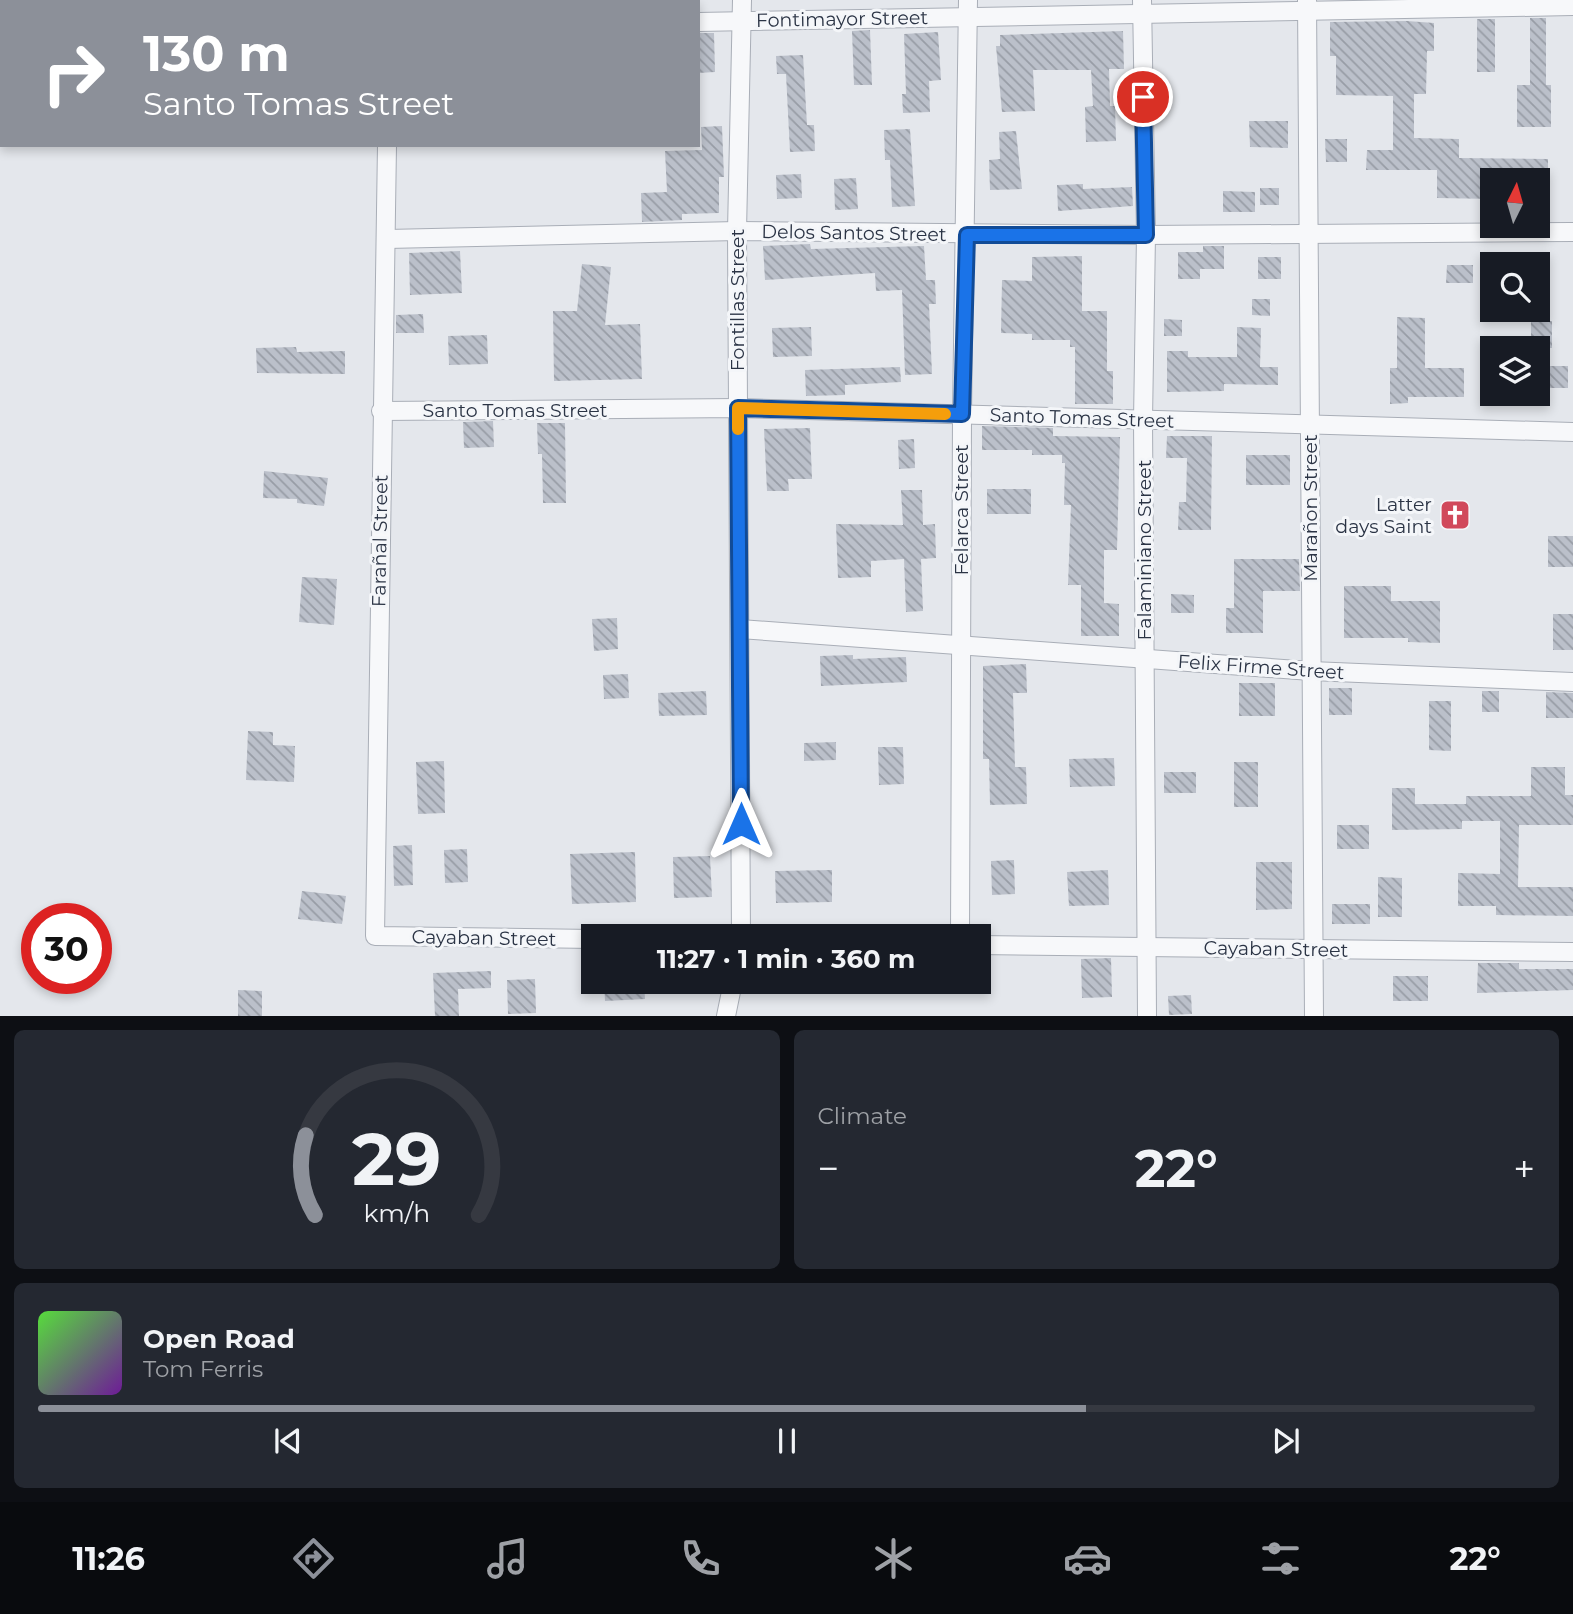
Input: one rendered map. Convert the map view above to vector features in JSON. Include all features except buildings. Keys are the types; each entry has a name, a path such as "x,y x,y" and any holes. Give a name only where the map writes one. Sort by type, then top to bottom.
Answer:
{"street":[{"name":"Fontillas Street","path":"741,924 737,231 742,0"},
{"name":"Marañon Street","path":"1307,6 1314,1016"},
{"name":"Fontimayor Street","path":"700,22 743,22 969,8 1573,6"},
{"name":"Falaminiano Street","path":"1142,7 1146,235 1143,420 1147,1016"},
{"name":"Felarca Street","path":"960,924 962,414 969,8"},
{"name":"Farañal Street","path":"375,936 387,147"},
{"name":"Delos Santos Street","path":"387,239 737,231 967,235 1573,232"},
{"name":"Santo Tomas Street","path":"381,411 738,408 1573,432"},
{"name":"Felix Firme Street","path":"740,629 1311,671 1573,682"},
{"name":"Cayaban Street","path":"375,936 581,939"},
{"name":"Cayaban Street","path":"991,945 1573,952"},
{"path":"726,1016 731,994"}],"slow traffic":[{"path":"738,429 738,408 945,414"}],"place":[{"name":"Latter days Saint","path":"1455,515"}],"route":[{"path":"741,824 738,408 962,414 967,235 1146,235 1143,97"}]}
